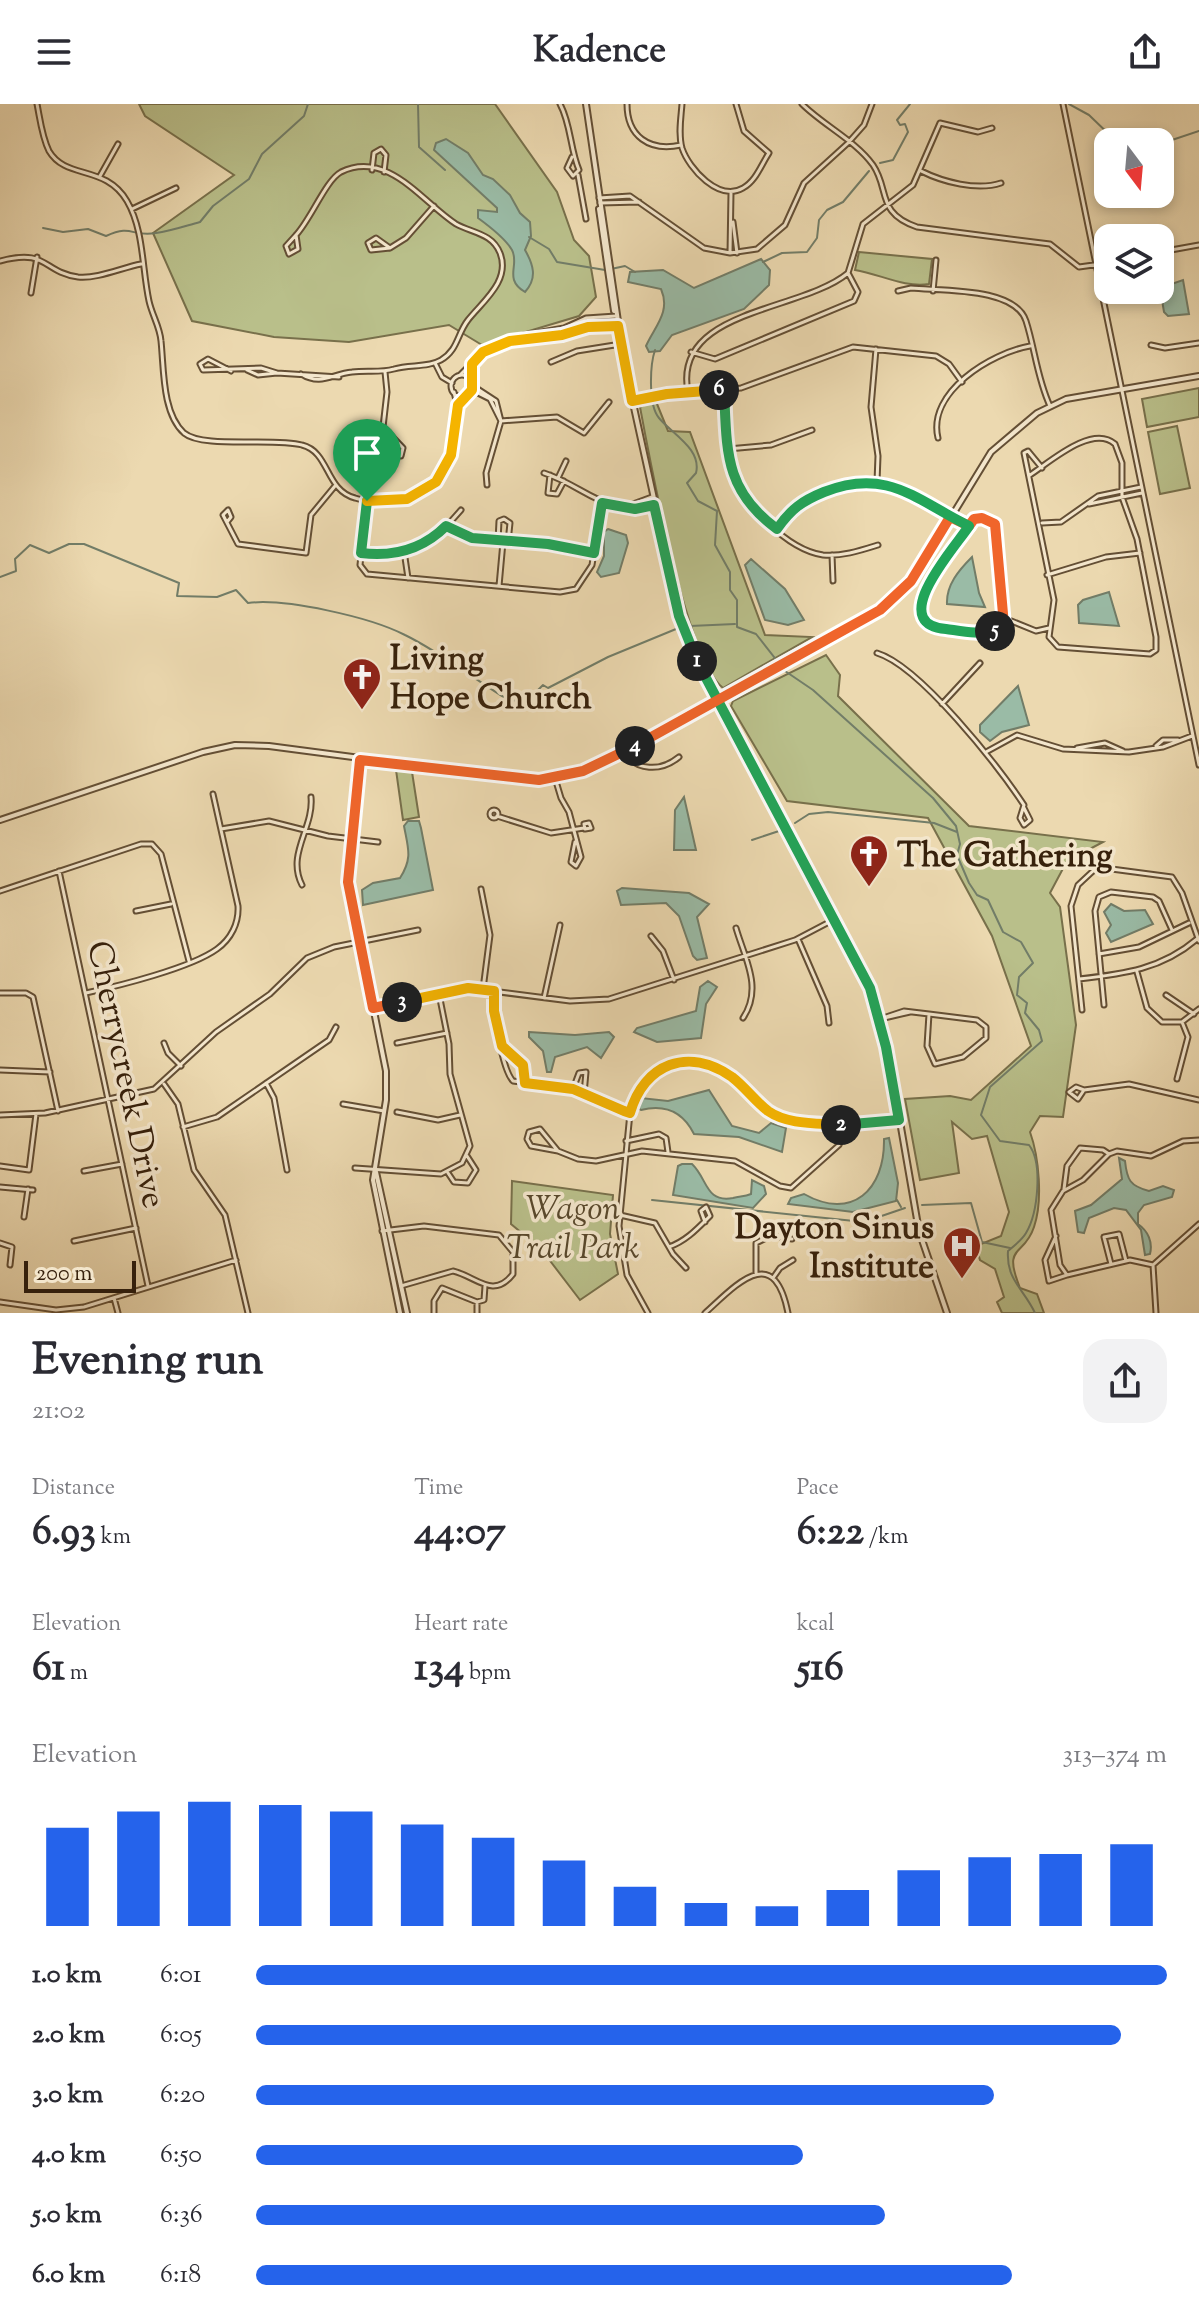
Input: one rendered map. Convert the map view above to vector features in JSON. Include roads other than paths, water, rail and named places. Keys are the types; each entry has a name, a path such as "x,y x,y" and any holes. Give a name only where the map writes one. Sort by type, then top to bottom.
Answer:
{"street":[{"path":"37,104 47,146 55,159 68,168 100,176 116,187 132,209 160,335 162,366 177,426 202,442 245,439 307,446 322,460 335,486 350,497 367,501 407,499 436,482 451,455 458,405 452,383 442,377 435,363"},
{"path":"560,104 566,119 586,219"},
{"path":"586,104 621,344 682,626 870,988 880,1019 921,1240 947,1313"},
{"path":"627,104 627,123 634,134 657,145 681,145"},
{"path":"682,104 681,145 697,172 721,190 731,192 746,187 769,153 744,131 736,104"},
{"path":"802,104 874,167 887,204 903,221 917,227 1050,244 1079,267 1094,266"},
{"path":"600,201 639,202 691,242 730,253 757,249 776,236 785,225 804,183 864,125 872,104"},
{"path":"1063,104 1094,261"},
{"path":"691,352 715,359 854,301 857,289 848,273 861,228 908,190 921,171 940,123 978,132 992,128"},
{"path":"100,176 118,144"},
{"path":"372,170 374,153 381,149 386,155 384,172"},
{"path":"572,157 567,168 579,183"},
{"path":"231,371 208,359 200,364 206,371 231,371 261,368 277,373 339,377 354,372 385,372 435,363 450,353 468,320 489,299 500,275 502,259 488,238 457,224 404,179 384,172 351,169 335,176 314,214 296,235"},
{"path":"921,171 954,182 979,185 1001,183"},
{"path":"573,176 578,174"},
{"path":"132,209 176,188"},
{"path":"731,192 737,253"},
{"path":"390,248 376,238 368,245 374,251 390,248 406,238 434,206"},
{"path":"730,253 733,222"},
{"path":"1174,249 1199,245"},
{"path":"0,261 37,257 74,277 88,277 142,264"},
{"path":"31,293 37,257"},
{"path":"933,291 936,260"},
{"path":"688,392 686,371 691,352 712,332 848,273"},
{"path":"898,291 933,291 1010,301 1025,317 1050,406"},
{"path":"1103,304 1199,765"},
{"path":"452,383 483,352 525,334 564,328 586,318 616,316"},
{"path":"510,341 562,335 588,327 618,326"},
{"path":"1151,345 1165,348 1199,343"},
{"path":"551,362 577,351 621,344"},
{"path":"938,438 936,420 939,406 962,382 1003,353 1031,345"},
{"path":"632,401 749,386 848,348 936,356 949,364 962,382"},
{"path":"876,349 871,407 878,456 877,482"},
{"path":"472,364 470,377 473,388 490,399 501,421 486,473 487,485"},
{"path":"385,372 387,392 382,423 391,438"},
{"path":"460,375 470,377"},
{"path":"0,820 225,747 257,745 520,779 555,778 598,765 869,617 903,591 999,443 1050,406 1066,399 1199,376"},
{"path":"458,405 473,388"},
{"path":"724,390 728,449 739,490 757,513 810,551 832,555 878,545"},
{"path":"454,392 465,396"},
{"path":"501,421 557,417 584,433 609,402"},
{"path":"728,449 771,445 812,430"},
{"path":"1030,475 1042,468 1077,444 1102,438 1112,440 1121,461 1122,497 1140,553 1156,637 1156,650 1150,654 1058,647 1051,643 1049,628 1054,600 1047,575 1041,523 1029,487 1030,475 1024,453 1028,451 1042,468"},
{"path":"558,478 566,461"},
{"path":"544,473 602,503 625,507 654,505"},
{"path":"550,475 546,488 548,493 557,494 564,481"},
{"path":"777,529 795,505 816,495 851,483 877,482 900,488 969,526"},
{"path":"227,522 238,544 306,553 311,515 335,486"},
{"path":"1041,523 1061,522 1098,496 1141,487"},
{"path":"1089,504 1142,493"},
{"path":"625,507 652,497"},
{"path":"367,501 361,553 361,567 367,574 572,591 586,577 594,553 602,503"},
{"path":"361,553 404,551 425,542 461,510"},
{"path":"982,518 995,524 1004,618 1000,630 987,633 935,628 925,619 922,607 926,589 945,556 974,519 982,518"},
{"path":"499,586 503,542 510,523 504,519 499,521 503,542"},
{"path":"446,526 466,537 548,544 594,553"},
{"path":"404,551 408,578"},
{"path":"1047,575 1106,557 1140,553"},
{"path":"832,555 833,581"},
{"path":"1004,618 1036,631 1049,628"},
{"path":"877,653 891,659 942,704 986,752 1024,808"},
{"path":"942,704 980,663"},
{"path":"986,752 1017,735 1075,749 1105,743 1123,751 1138,752 1163,740 1193,736"},
{"path":"624,752 631,763 641,767 666,764 679,757"},
{"path":"360,760 348,882 386,1071 374,1196 400,1313"},
{"path":"555,778 581,860 576,866 571,862 575,842"},
{"path":"86,993 189,961 220,946 236,924 238,906 213,794"},
{"path":"302,885 296,863 311,797"},
{"path":"497,816 537,831 562,834 584,828"},
{"path":"221,829 269,821 378,842"},
{"path":"0,891 141,844 152,844 161,854 189,961"},
{"path":"1079,979 1137,972 1167,960 1198,940 1182,893 1172,877 1112,868 1093,871 1072,895 1079,979 1082,1010"},
{"name":"Cherrycreek Drive","path":"59,871 148,1286"},
{"path":"481,889 490,935 483,989"},
{"path":"1104,1005 1095,903 1105,893 1153,897 1159,901 1172,930"},
{"path":"136,911 172,903"},
{"path":"373,1008 468,988 597,1001 674,980 798,939 835,919"},
{"path":"1099,954 1139,947 1190,923"},
{"path":"544,998 560,925"},
{"path":"736,928 754,993 743,1018"},
{"path":"0,1115 58,1111 149,1091 163,1083 216,1032 270,994 307,958 360,942 418,930"},
{"path":"651,936 663,951 674,980"},
{"path":"798,939 827,1006 829,1023"},
{"path":"1137,972 1153,1017 1162,1022 1182,1022 1199,1009"},
{"path":"494,991 494,1011 509,1077 525,1083 573,1089 630,1113"},
{"path":"0,993 26,993 33,997 58,1111"},
{"path":"355,1168 448,1173 467,1156 469,1135 460,1115 450,1074 447,1033 439,994"},
{"path":"1166,995 1194,1014"},
{"path":"880,1019 910,1012 929,1014 977,1020 986,1027 986,1038 963,1057 935,1064 927,1046 929,1014"},
{"path":"1177,1079 1188,1037 1182,1022"},
{"path":"183,1127 217,1117 329,1040 336,1027"},
{"path":"397,1043 447,1033"},
{"path":"164,1043 168,1053 181,1066"},
{"path":"502,1046 523,1065 525,1083"},
{"path":"639,1313 646,1311 624,1266 620,1215 630,1113 649,1076 669,1065 692,1062 729,1075 769,1112 795,1121 845,1125 899,1120"},
{"path":"0,1070 50,1072"},
{"path":"573,1089 579,1073 586,1072 584,1094"},
{"path":"163,1083 176,1099 194,1170 223,1208 248,1313"},
{"path":"266,1083 274,1098 287,1170"},
{"path":"1084,1090 1129,1084 1199,1100"},
{"path":"343,1104 384,1111"},
{"path":"397,1112 442,1120 460,1115"},
{"path":"0,1166 29,1170 36,1114"},
{"path":"558,1151 540,1129 529,1132 527,1139 531,1146 590,1161 627,1152 668,1153 735,1161 780,1186 791,1188 844,1138 845,1125"},
{"path":"626,1141 662,1135 667,1141 668,1153"},
{"path":"1063,1191 1083,1180 1109,1154 1117,1151 1151,1156 1183,1141 1199,1140"},
{"path":"1067,1275 1060,1265 1051,1210 1063,1191 1067,1166 1080,1148 1103,1150 1109,1154"},
{"path":"448,1173 454,1182 461,1184 474,1178 475,1164 467,1156"},
{"path":"84,1171 122,1164"},
{"path":"375,1170 407,1313"},
{"path":"0,1187 30,1189 24,1217"},
{"path":"620,1215 655,1223 686,1268"},
{"path":"669,1247 684,1241 705,1222"},
{"path":"1056,1236 1045,1260 1049,1281 1126,1261 1153,1265 1179,1245 1198,1224"},
{"path":"382,1231 424,1226 503,1237 513,1252 513,1274 500,1285 485,1286 453,1271 401,1286"},
{"path":"74,1241 136,1228"},
{"path":"1111,1264 1104,1237 1119,1234 1126,1261"},
{"path":"756,1273 756,1243 770,1236 792,1239"},
{"path":"0,1243 12,1247 10,1265"},
{"path":"0,1302 61,1311 236,1260"},
{"path":"773,1278 780,1268 793,1260"},
{"path":"1153,1265 1156,1313"},
{"path":"705,1313 741,1280 756,1273 773,1278 783,1290 788,1313"},
{"path":"434,1313 434,1301 444,1287 477,1302 484,1300 485,1286"},
{"path":"114,1298 118,1313"},
{"path":"477,1302 477,1313"}],"waterway":[{"path":"43,228 63,232 88,229 106,236 122,231 156,233 200,222 213,206 249,179 262,154 304,116 308,104"},
{"path":"418,104 419,147 445,170"},
{"path":"880,163 893,160 908,132 905,124 900,125 897,120 910,104"},
{"path":"1069,104 1089,115 1102,128"},
{"path":"1174,139 1199,131"},
{"path":"763,262 782,253 807,252 817,238 819,220 827,210 843,202 869,171"},
{"path":"529,237 549,249 557,262 605,270"},
{"path":"611,269 625,266 635,272"},
{"path":"655,350 651,375 655,412 685,442 695,457 696,473 687,483 698,501 717,511 715,545 730,572 730,590 737,600 737,627 756,634 785,671 813,690 933,798 956,826 960,844 957,855 969,883 977,895 988,900 1003,932 1021,942 1033,963 1019,977 1017,995 1027,1003 1025,1013 1039,1030 1042,1041 990,1087 981,1115 1000,1141 1029,1145 1033,1153 1037,1175 1034,1213 1024,1236 1008,1251 1008,1261 1013,1277 1035,1313"},
{"path":"0,577 16,571 15,559 30,545 49,553 69,544 84,544 179,583 177,596 217,597 236,590 248,603 305,606 390,628 432,650 510,701 529,699 543,685 548,688 608,657 676,629"},
{"path":"690,626 735,624"},
{"path":"795,823 809,814 828,812 934,823 957,832"},
{"path":"752,840 779,831"},
{"path":"652,1200 864,1222 905,1208"},
{"path":"897,1200 901,1207"},
{"path":"922,1205 971,1203 982,1242 1010,1248"}],"place":[{"name":"Living Hope Church","path":"362,711"},
{"name":"The Gathering","path":"869,888"},
{"name":"Dayton Sinus Institute","path":"962,1280"}],"park label":[{"name":"Wagon Trail Park","path":"573,1226"}]}
